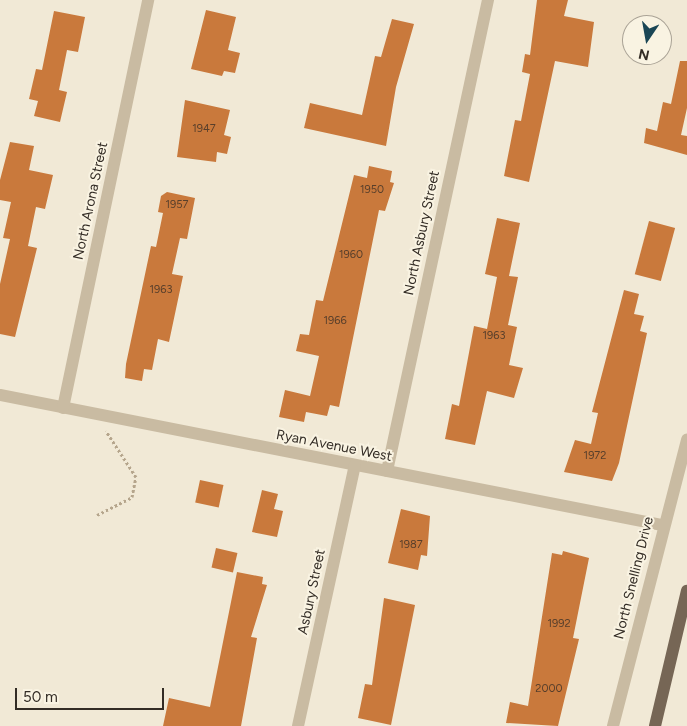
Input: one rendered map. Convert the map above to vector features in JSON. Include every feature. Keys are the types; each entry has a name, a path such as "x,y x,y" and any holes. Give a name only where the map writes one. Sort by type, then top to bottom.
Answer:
{"main road":[{"path":"655,726 687,591"}],"street":[{"name":"North Arona Street","path":"63,408 148,0"},
{"name":"North Asbury Street","path":"387,471 488,0"},
{"name":"Ryan Avenue West","path":"0,395 662,525"},
{"name":"North Snelling Drive","path":"613,726 662,525 687,439"},
{"name":"Asbury Street","path":"298,726 355,465"}],"path":[{"path":"95,414 136,477 132,497 97,515"}],"building":[{"path":"537,0 568,0 564,16 594,22 588,67 555,61 529,182 504,176 515,120 521,121 530,74 522,72 525,54 530,55"},
{"path":"206,10 236,17 228,50 240,53 235,73 224,71 222,76 191,69"},
{"path":"54,11 85,17 78,52 67,50 59,90 67,92 60,122 34,116 38,101 29,99 36,69 42,70"},
{"path":"392,19 414,24 396,87 386,146 304,128 310,103 362,115 375,56 381,57"},
{"path":"680,61 687,61 687,108 681,135 687,136 687,155 644,143 646,128 657,131 663,102 671,104"},
{"path":"185,100 230,110 224,135 231,137 227,154 217,152 216,162 177,157"},
{"path":"10,142 34,146 29,170 53,175 45,209 36,207 28,246 37,248 15,337 0,334 0,284 10,239 3,238 11,202 0,200 0,180"},
{"path":"369,166 392,171 390,182 394,183 385,211 379,210 339,407 330,405 327,416 306,412 304,422 279,417 285,390 310,396 319,356 296,351 300,334 309,335 316,300 323,301 354,175 367,178"},
{"path":"167,192 195,198 187,239 180,238 172,274 183,276 169,342 158,339 152,370 144,369 142,381 125,378 126,364 151,246 156,247 163,213 158,212 161,196"},
{"path":"497,218 520,223 509,276 518,277 508,325 517,327 509,365 523,368 514,398 487,391 475,445 445,439 452,404 459,406 474,326 487,329 497,277 485,274"},
{"path":"649,221 675,228 661,281 635,274"},
{"path":"624,290 639,294 634,314 644,316 640,331 647,333 619,463 612,481 564,472 575,440 591,444 598,413 592,412"},
{"path":"200,480 223,485 219,507 195,502"},
{"path":"262,490 278,494 274,509 283,511 277,537 252,532"},
{"path":"401,509 430,516 427,556 421,555 418,570 388,563"},
{"path":"216,548 237,553 233,572 212,567"},
{"path":"563,551 589,558 573,638 579,639 558,726 506,723 510,702 528,706 552,553 562,555"},
{"path":"237,572 263,577 262,584 267,585 251,637 257,638 241,726 163,726 169,698 210,707"},
{"path":"384,598 415,605 391,725 358,718 365,684 372,685"}]}
